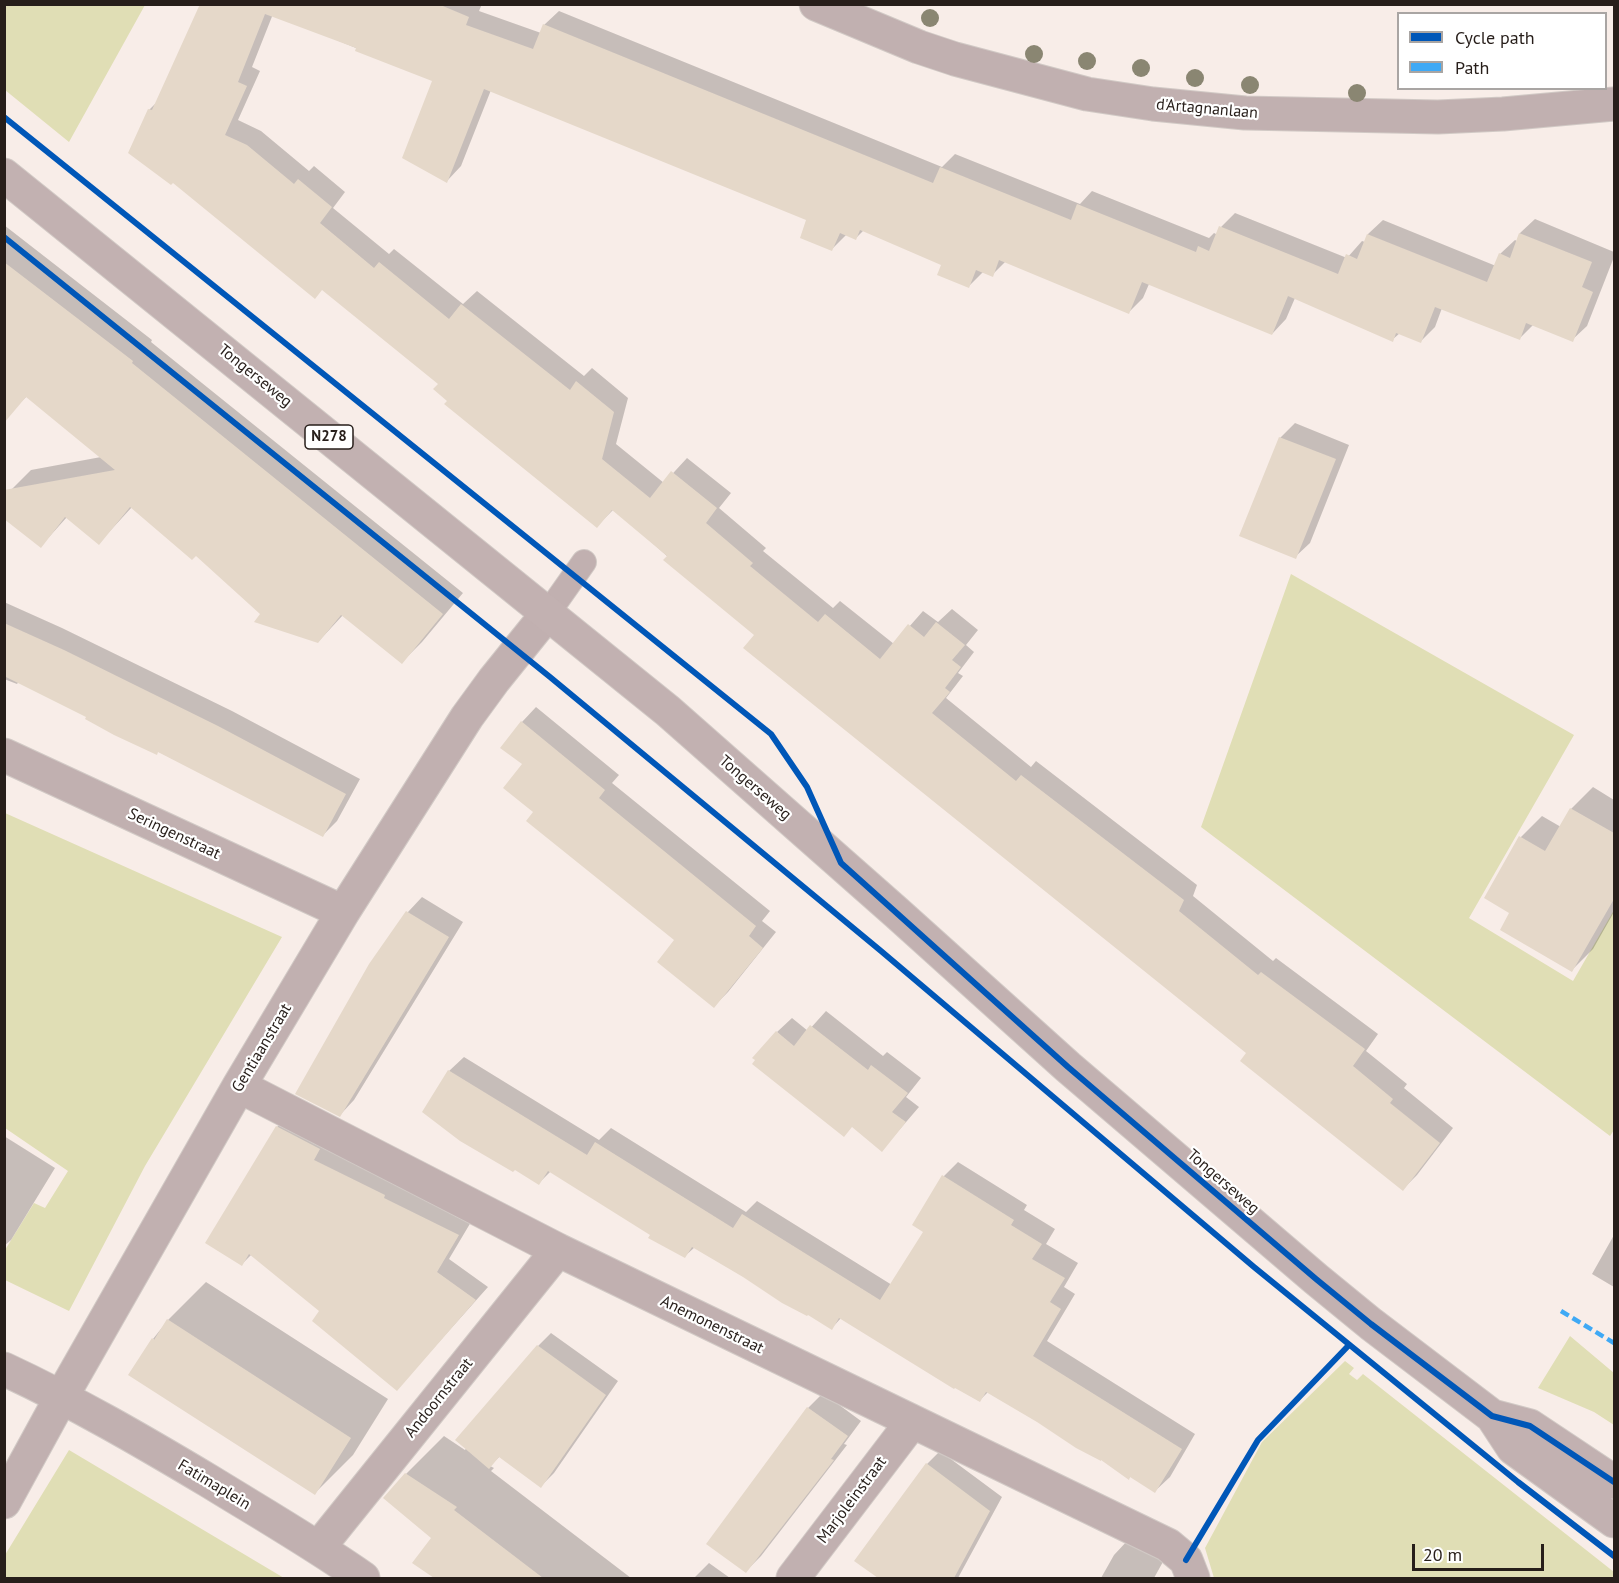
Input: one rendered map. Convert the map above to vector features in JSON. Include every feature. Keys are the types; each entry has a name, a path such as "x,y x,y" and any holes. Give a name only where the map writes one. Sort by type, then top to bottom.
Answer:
{"main road":[{"name":"Tongerseweg","path":"4,175 668,711 889,905 1068,1067 1316,1280 1492,1416 1513,1448 1614,1521"},
{"name":"Tongerseweg","path":"1492,1416 1530,1426 1614,1482"}],"street":[{"name":"d'Artagnanlaan","path":"816,4 920,47 965,62 1087,94 1153,104 1245,113 1438,117 1614,104"},
{"name":"Gentiaanstraat","path":"4,1502 239,1086 343,912 467,717 548,613"},
{"name":"Seringenstraat","path":"4,755 343,912"},
{"name":"Anemonenstraat","path":"239,1086 558,1250 1168,1545 1190,1569"},
{"name":"Andoornstraat","path":"319,1547 558,1250"},
{"name":"Fatimaplein","path":"4,1369 62,1396 319,1547 363,1578"},
{"name":"Marjoleinstraat","path":"793,1578 912,1422"}],"lane":[{"path":"548,613 584,562"}],"shaded area":[{"path":"4,5 145,5 69,142 5,90"},
{"path":"1291,574 1574,735 1469,918 1573,981 1614,910 1614,1130 1610,1136 1201,827"},
{"path":"5,813 282,937 145,1166 69,1311 5,1280 5,1250 34,1203 45,1208 68,1171 5,1128"},
{"path":"1570,1336 1614,1373 1614,1425 1594,1412 1538,1388"},
{"path":"1345,1361 1354,1368 1349,1374 1357,1380 1363,1374 1614,1572 1614,1578 1214,1578 1205,1548 1262,1442"},
{"path":"69,1450 284,1578 5,1578 5,1555"}],"building":[{"path":"200,4 438,4 469,17 466,25 533,49 543,24 933,183 940,167 1071,220 1077,204 1196,252 1198,246 1209,251 1219,226 1338,274 1346,254 1357,259 1367,234 1487,282 1499,253 1510,258 1519,233 1592,262 1582,287 1593,292 1573,342 1526,323 1520,340 1435,307 1421,343 1396,333 1393,342 1288,296 1272,335 1142,282 1129,314 999,260 993,277 976,270 969,288 937,275 941,265 860,230 856,240 840,233 832,251 800,238 806,220 484,89 447,183 402,158 432,81 355,51 356,48 265,14 238,82 247,86 225,135 247,145 294,184 298,179 332,207 320,223 374,268 379,262 449,319 461,304 570,390 576,381 614,412 602,459 650,498 671,471 717,508 706,523 753,563 750,566 818,622 825,614 880,659 908,624 924,637 936,622 965,645 952,660 961,667 945,688 950,692 932,713 1016,781 1021,775 1184,900 1179,911 1258,975 1261,972 1365,1049 1353,1066 1393,1099 1390,1103 1440,1143 1403,1191 1240,1061 1246,1053 743,648 754,635 663,560 667,556 612,510 597,528 444,404 447,401 433,389 438,384 322,290 315,299 173,183 171,185 128,153 148,109 152,110"},
{"path":"4,262 133,361 132,363 443,614 402,664 341,615 318,643 254,622 260,614 196,556 192,560 130,507 99,545 65,517 41,548 4,519 4,490 115,470 26,397 4,423"},
{"path":"1279,437 1336,459 1296,559 1239,536"},
{"path":"4,623 218,726 346,794 323,837 158,752 157,755 114,735 85,719 86,717 4,676"},
{"path":"521,721 605,790 599,798 756,926 749,936 763,948 714,1008 657,962 674,940 526,821 533,812 503,788 522,764 500,748"},
{"path":"1570,808 1614,833 1614,899 1572,972 1500,930 1509,913 1484,898 1519,836 1545,851"},
{"path":"406,911 449,937 340,1117 295,1094 369,964"},
{"path":"810,1025 868,1070 871,1065 908,1093 892,1112 906,1122 882,1152 852,1127 844,1137 752,1064 755,1060 752,1058 776,1031 794,1046"},
{"path":"448,1070 587,1155 595,1142 733,1228 742,1214 880,1300 923,1232 912,1225 942,1175 1014,1220 1011,1225 1042,1244 1032,1259 1065,1278 1050,1302 1061,1309 1033,1356 1182,1449 1155,1493 1130,1477 1129,1480 1101,1460 1076,1448 986,1392 980,1402 954,1389 839,1318 832,1330 782,1303 692,1247 685,1258 648,1238 650,1235 548,1171 539,1185 515,1170 513,1172 460,1141 422,1112"},
{"path":"276,1126 320,1149 314,1160 459,1235 437,1272 476,1300 397,1391 312,1321 319,1311 249,1254 242,1266 205,1243"},
{"path":"167,1319 351,1438 315,1495 128,1375"},
{"path":"537,1345 606,1395 541,1488 499,1457 489,1469 455,1440"},
{"path":"807,1407 848,1436 831,1459 834,1460 746,1573 706,1544"},
{"path":"926,1463 990,1511 954,1578 878,1578 854,1561"},
{"path":"405,1473 457,1507 454,1510 543,1578 434,1578 412,1563 431,1538 383,1498"}],"marked path":[{"path":"1561,1311 1614,1343"}],"cycle path":[{"path":"4,117 771,734 807,787 841,863 1068,1067 1316,1279 1492,1416 1530,1426 1614,1482"},
{"path":"4,237 550,677 881,951 1254,1267 1518,1482 1614,1556"},
{"path":"1186,1560 1258,1440 1349,1345"}]}
